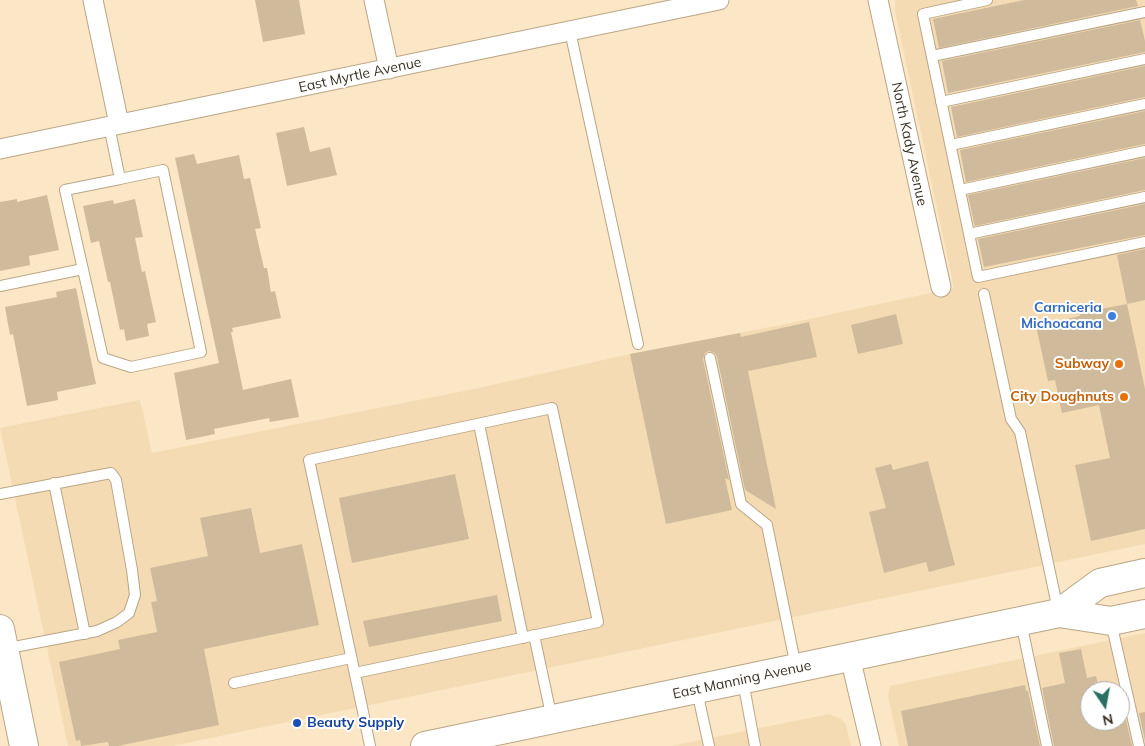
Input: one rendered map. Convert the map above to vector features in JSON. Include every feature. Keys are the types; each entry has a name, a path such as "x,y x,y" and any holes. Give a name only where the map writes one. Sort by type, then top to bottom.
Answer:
{"main road":[{"name":"East Manning Avenue","path":"1059,613 1100,583 1145,573"},
{"name":"East Manning Avenue","path":"425,746 505,734 552,720 1059,613 1111,621 1145,614"},
{"path":"2,639 24,746"}],"street":[{"path":"93,0 114,125"},
{"path":"374,0 389,69"},
{"name":"North Kady Avenue","path":"878,0 941,287"},
{"name":"East Myrtle Avenue","path":"0,149 709,1"},
{"path":"850,657 872,746"}],"lane":[{"path":"987,0 923,14 978,277 1145,242"},
{"path":"932,56 1145,12"},
{"path":"570,31 638,344"},
{"path":"941,102 1145,58"},
{"path":"951,145 1145,104"},
{"path":"114,125 120,178"},
{"path":"960,190 1145,151"},
{"path":"163,170 201,352 131,367 103,358 65,190 120,178 163,170"},
{"path":"970,234 1145,197"},
{"path":"0,286 82,269"},
{"path":"984,294 1011,419 1020,432 1059,613"},
{"path":"710,358 740,504 768,525 797,668"},
{"path":"355,673 598,622 552,408 309,460 370,746"},
{"path":"479,424 523,638"},
{"path":"0,494 110,473 116,480 132,570 134,595 129,613 117,622 97,631 85,634 2,639"},
{"path":"54,483 85,634"},
{"path":"1021,621 1047,746"},
{"path":"1111,621 1139,746"},
{"path":"534,635 552,720"},
{"path":"234,683 351,658"},
{"path":"742,680 755,746"},
{"path":"696,689 709,746"}],"shaded area":[{"path":"895,0 1145,0 1145,544 172,746 68,746 0,428 140,400 152,453 474,389 630,354 786,324 954,288 895,11"},
{"path":"1145,633 1145,746 899,746 888,696 890,686"},
{"path":"829,714 841,719 846,725 851,746 671,746"}],"building":[{"path":"255,0 299,0 305,34 263,42"},
{"path":"1024,0 1136,0 1138,6 939,48 933,19"},
{"path":"1140,20 1145,41 1145,52 948,93 942,61"},
{"path":"1145,66 1145,97 957,137 951,107"},
{"path":"1145,111 1145,144 966,182 960,150"},
{"path":"304,127 310,152 330,147 337,175 287,186 276,133"},
{"path":"194,154 197,164 239,155 244,179 250,178 261,228 255,229 264,268 267,268 271,292 275,291 281,318 232,328 233,332 231,332 243,390 291,379 299,417 270,422 269,418 214,429 215,434 186,440 174,373 219,363 175,158"},
{"path":"1145,158 1145,190 975,226 968,195"},
{"path":"47,195 59,250 29,256 30,265 0,271 0,202 17,199 17,202"},
{"path":"135,199 143,237 135,238 142,272 145,271 156,322 147,324 149,336 126,341 124,329 120,330 99,241 91,243 83,206 113,200 114,204"},
{"path":"1145,204 1145,235 984,267 978,239"},
{"path":"1145,249 1145,300 1127,304 1117,255"},
{"path":"76,288 96,384 57,392 58,400 27,406 13,334 10,335 5,307 57,297 56,292"},
{"path":"1127,304 1145,389 1145,529 1091,541 1075,465 1110,458 1099,405 1062,413 1055,380 1048,381 1036,326 1080,316 1079,313"},
{"path":"896,314 903,344 858,354 851,325"},
{"path":"809,322 817,357 748,371 776,509 745,490 717,357 715,353 709,351 705,353 703,359 729,480 725,478 732,510 666,524 630,354 740,333 741,337"},
{"path":"928,461 955,565 929,572 926,562 884,573 869,512 886,508 875,468 891,464 893,470"},
{"path":"455,474 469,539 352,563 339,498"},
{"path":"251,508 260,553 302,544 319,625 204,649 219,725 118,746 109,746 108,742 81,746 80,740 76,741 59,662 120,649 118,640 157,632 151,602 157,601 150,568 208,556 200,518"},
{"path":"497,595 502,621 369,647 363,621"},
{"path":"1081,649 1087,678 1096,676 1097,681 1080,681 1080,731 1128,731 1132,746 1054,746 1042,688 1065,683 1059,653"},
{"path":"1025,685 1040,746 908,746 901,711"},
{"path":"1145,712 1145,741 1139,713"}],"place":[{"name":"Carniceria Michoacana","path":"1112,316"},
{"name":"Subway","path":"1119,364"},
{"name":"City Doughnuts","path":"1124,397"},
{"name":"Beauty Supply","path":"297,723"}]}
